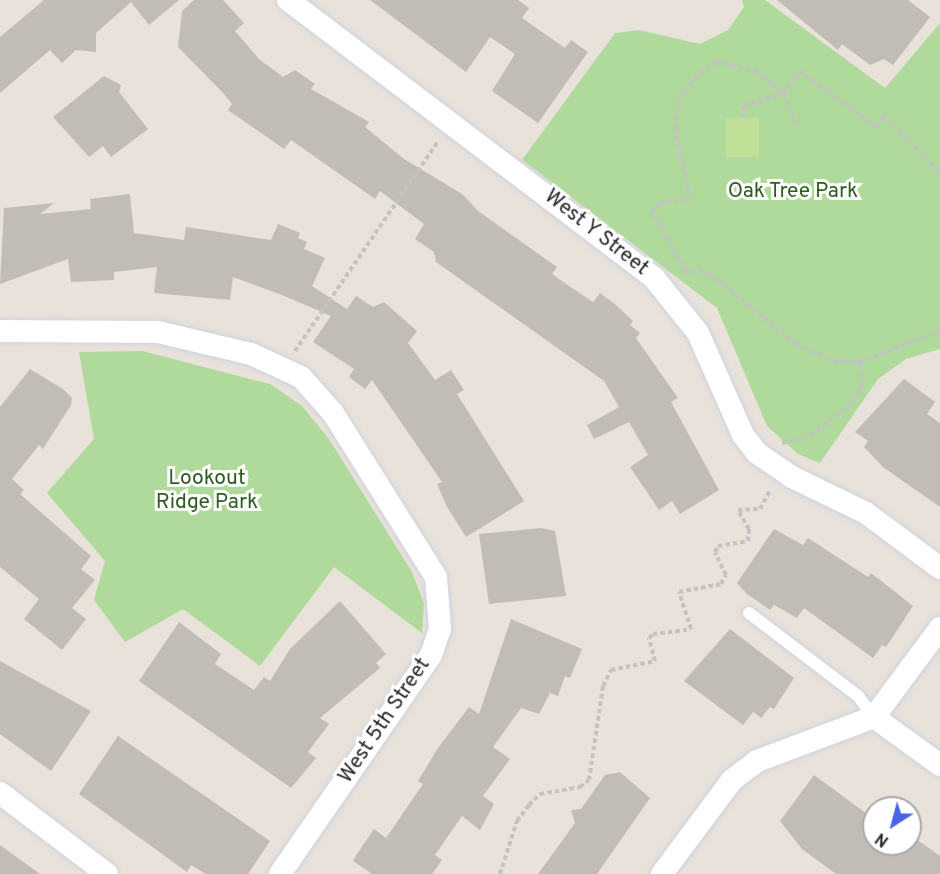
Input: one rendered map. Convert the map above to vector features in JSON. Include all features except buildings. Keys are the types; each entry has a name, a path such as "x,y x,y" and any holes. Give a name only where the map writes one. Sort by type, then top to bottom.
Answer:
{"street":[{"name":"West Y Street","path":"288,0 654,278 698,333 743,435 773,466 866,513 940,568"},
{"path":"0,331 158,332 292,373"},
{"name":"West 5th Street","path":"280,874 431,655 440,628 436,578 333,413 292,373"},
{"path":"662,874 738,775 757,761 874,717 940,628"},
{"path":"874,717 940,765"},
{"path":"0,793 107,874"}],"lane":[{"path":"749,613 858,696 874,717"}],"path":[{"path":"686,272 652,212 660,203 690,199 675,128 680,97 700,72 717,62 756,71 783,93 797,124"},
{"path":"743,118 744,106 783,93 800,71 877,128 883,115 940,174"},
{"path":"292,373 450,123"},
{"path":"654,278 706,271 726,283 796,345 834,361 860,362 940,331"},
{"path":"500,874 518,821 529,805 540,794 580,788 589,780 603,686 611,670 655,661 649,638 653,634 691,629 679,592 720,584 726,575 715,552 718,546 748,541 749,529 738,510 760,509 769,498 773,466 781,444 811,435 853,402 863,383 860,362"}],"green space":[{"name":"Oak Tree Park","path":"742,0 765,0 885,88 940,23 940,349 906,359 878,379 820,463 798,454 767,426 717,308 522,160 615,33 639,30 700,44 728,30 744,7"},
{"path":"726,118 759,118 759,157 726,157"},
{"name":"Lookout Ridge Park","path":"142,351 270,384 302,406 329,439 412,572 424,603 422,633 334,567 260,666 183,609 125,642 94,600 105,561 47,493 94,439 79,352"}]}
